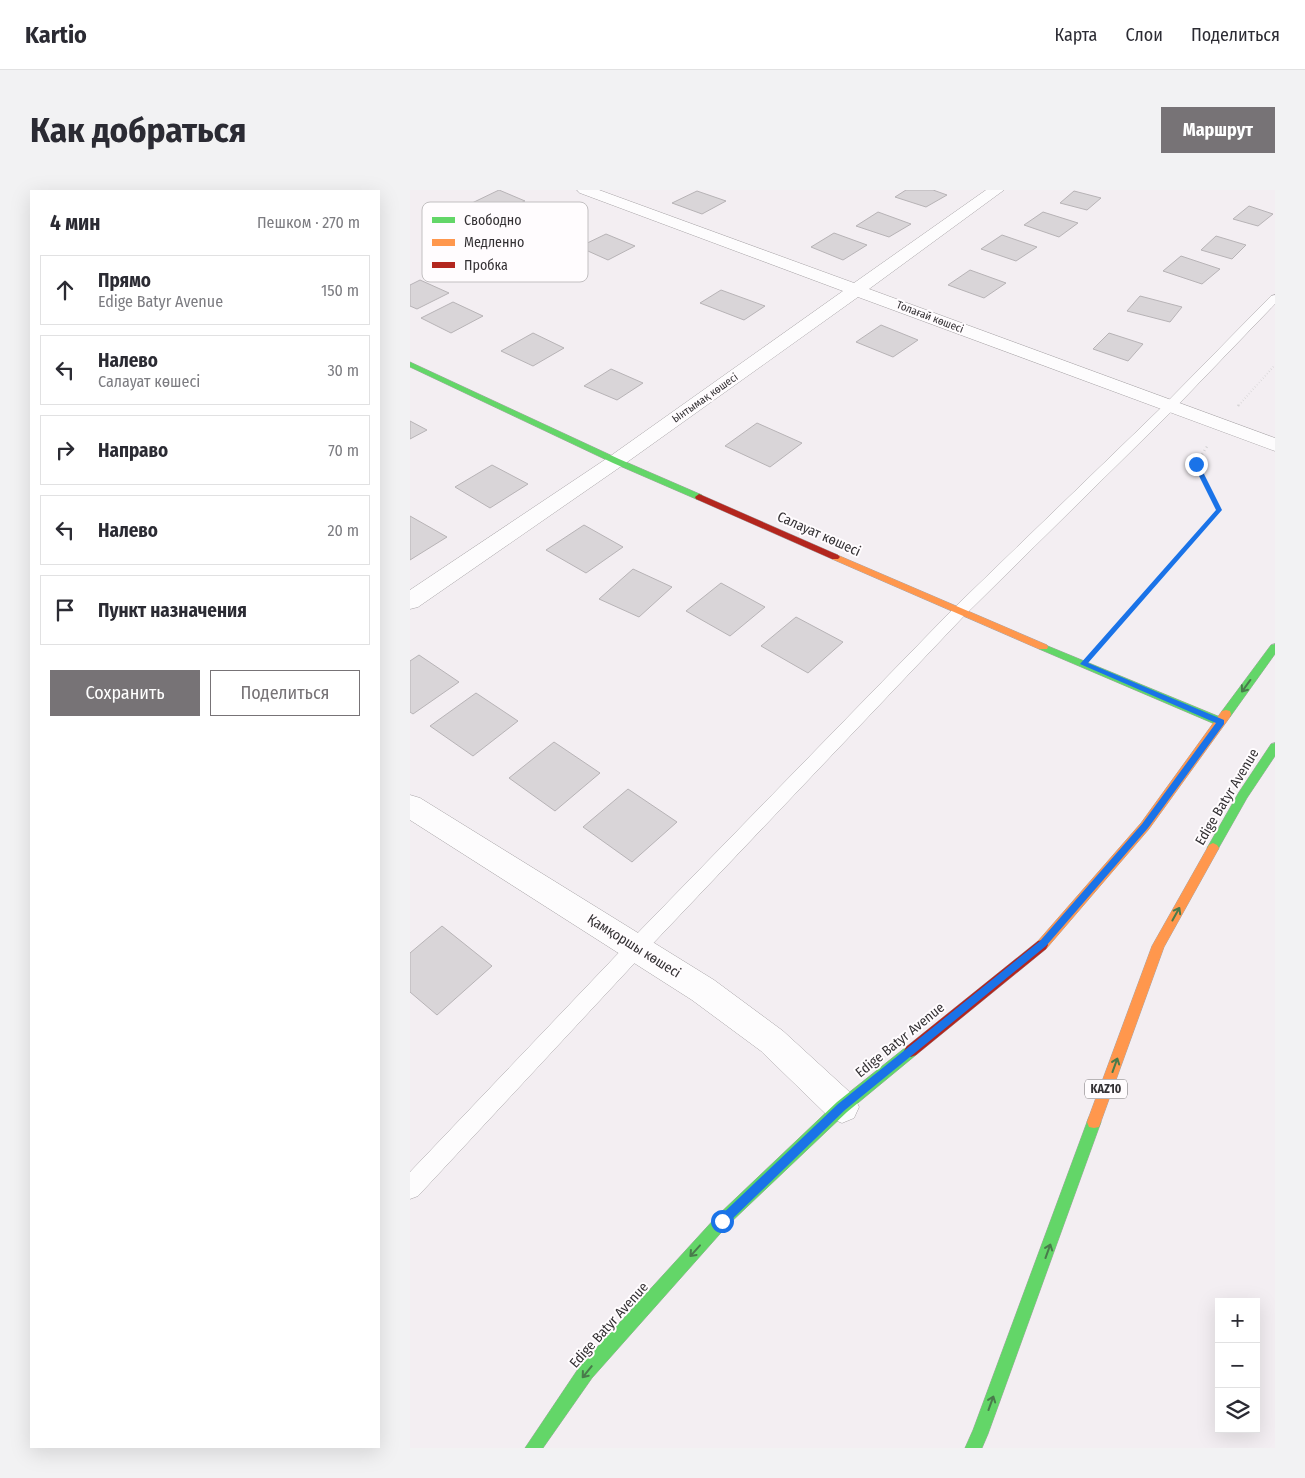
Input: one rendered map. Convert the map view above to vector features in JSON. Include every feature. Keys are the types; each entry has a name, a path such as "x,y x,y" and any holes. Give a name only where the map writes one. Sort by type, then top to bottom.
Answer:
{"main road":[{"name":"Салауат көшесі","path":"410,364 616,461 959,612 1221,722"},
{"name":"Edige Batyr Avenue","path":"533,1448 586,1372 722,1221 842,1107 1043,944 1145,826 1275,647"},
{"name":"Edige Batyr Avenue","path":"973,1448 980,1434 1051,1243 1158,946 1243,795 1275,747"}],"street":[{"name":"Толағай көшесі","path":"585,190 611,193 858,289 1169,407 1275,445"},
{"name":"Ынтымақ көшесі","path":"410,601 616,461 996,190"},
{"name":"Қамқоршы көшесі","path":"410,806 704,990 772,1041 842,1107"}],"lane":[{"path":"410,1188 636,948 959,612 1169,407 1275,298"}],"path":[{"path":"1083,664 1219,510 1196,464 1220,425 1275,365"}],"building":[{"path":"499,190 525,201 523,202 474,202"},
{"path":"906,190 933,190 947,195 926,207 895,197"},
{"path":"697,191 726,201 702,214 672,203"},
{"path":"1074,191 1101,198 1087,210 1060,203"},
{"path":"1249,206 1273,214 1258,226 1233,219"},
{"path":"878,212 911,224 889,237 856,226"},
{"path":"1043,212 1078,223 1059,237 1024,225"},
{"path":"834,233 867,245 843,260 811,247"},
{"path":"606,234 635,246 608,260 588,251 588,243"},
{"path":"1002,235 1037,247 1016,261 981,249"},
{"path":"1216,236 1246,245 1232,259 1201,250"},
{"path":"1181,256 1220,269 1202,284 1163,271"},
{"path":"970,270 1006,283 984,298 948,285"},
{"path":"420,280 449,293 417,309 410,306 410,285"},
{"path":"721,290 765,306 744,320 700,303"},
{"path":"1140,296 1182,307 1170,322 1127,311"},
{"path":"453,302 483,316 451,333 421,318"},
{"path":"881,325 918,340 893,357 856,342"},
{"path":"533,333 564,348 533,366 501,351"},
{"path":"1109,333 1143,344 1128,361 1093,349"},
{"path":"611,369 643,383 617,400 584,386"},
{"path":"410,421 427,430 410,439"},
{"path":"757,423 802,443 770,467 725,446"},
{"path":"492,465 528,484 490,508 455,487"},
{"path":"410,516 447,537 410,560"},
{"path":"584,525 623,547 586,573 546,550"},
{"path":"633,569 672,587 639,617 599,599"},
{"path":"721,583 765,607 730,636 686,611"},
{"path":"796,617 843,642 808,673 761,646"},
{"path":"419,655 459,682 413,714 410,712 410,661"},
{"path":"476,693 518,721 473,756 430,726"},
{"path":"554,742 600,773 555,811 509,778"},
{"path":"628,789 677,822 632,862 583,827"},
{"path":"442,926 492,966 437,1015 410,992 410,953"}],"traffic: fast":[{"path":"410,364 616,461 699,497"},
{"path":"1043,647 1221,722"},
{"path":"1226,714 1275,647"},
{"path":"1213,848 1243,795 1275,747"},
{"path":"533,1448 586,1372 722,1221 842,1107 911,1051"},
{"path":"973,1448 980,1434 1094,1122"}],"traffic: slow":[{"path":"835,557 1043,647"},
{"path":"1042,945 1145,826 1226,714"},
{"path":"1094,1122 1158,946 1213,848"}],"traffic: jam":[{"path":"699,497 835,557"},
{"path":"911,1051 1042,945"}],"route":[{"path":"722,1221 842,1107 1043,944 1145,826 1221,722 1083,664 1219,510 1196,464"}]}
